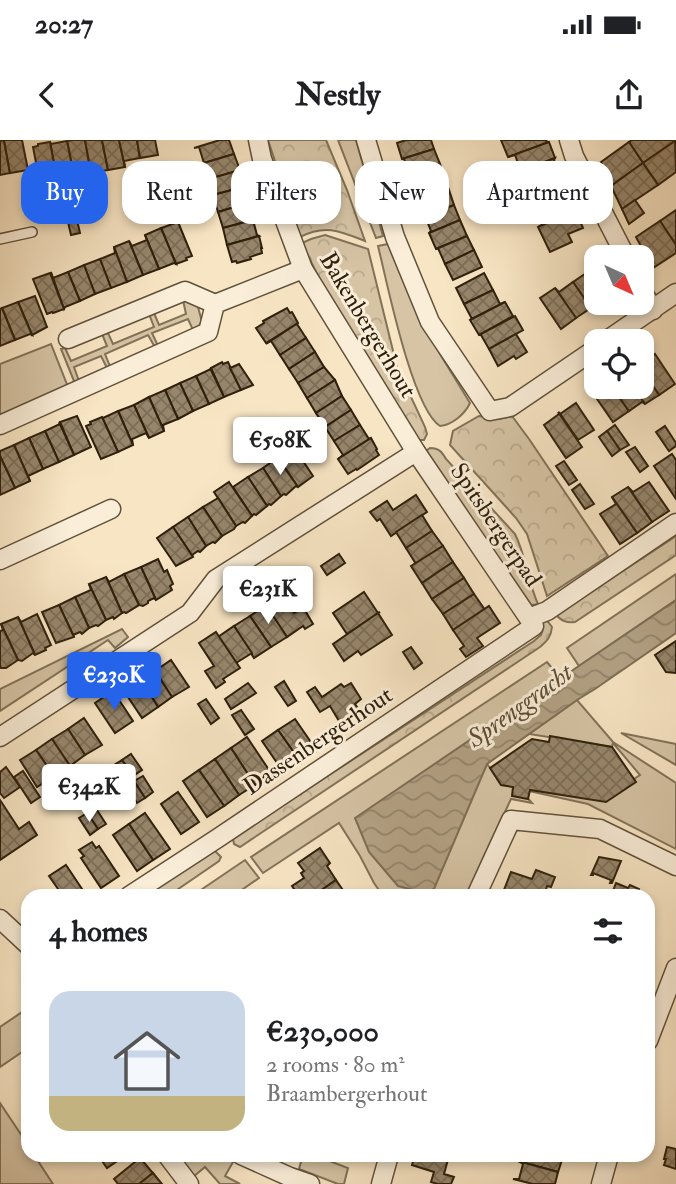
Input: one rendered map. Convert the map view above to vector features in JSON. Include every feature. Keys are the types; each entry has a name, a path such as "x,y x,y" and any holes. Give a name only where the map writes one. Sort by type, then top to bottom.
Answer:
{"street":[{"name":"Bakenbergerhout","path":"258,140 262,159 303,269 416,452"},
{"path":"366,140 395,237 430,322 490,411 510,407 584,357"},
{"path":"569,140 574,156 620,245"},
{"path":"68,339 186,290 215,304 303,269"},
{"path":"654,309 676,293"},
{"path":"0,425 208,332 215,304"},
{"path":"624,329 645,315"},
{"path":"0,737 190,613 216,579 416,452"},
{"name":"Spitsbergerpad","path":"416,452 532,622"},
{"path":"0,560 111,509"},
{"name":"Dassenbergerhout","path":"140,889 676,523"},
{"path":"479,889 510,820 600,829 676,866"},
{"path":"0,919 21,938"},
{"path":"655,1023 676,968"},
{"path":"172,1162 189,1184"},
{"path":"257,1162 310,1184"},
{"path":"381,1184 387,1162"},
{"path":"601,1184 607,1162"}],"lane":[{"path":"0,239 32,232"}],"green space":[{"path":"268,140 326,140 335,161 275,161"},
{"path":"338,140 356,140 362,161 355,161 355,184"},
{"path":"341,176 355,213 355,224 359,224 365,241 332,230 317,231 300,237 296,224 341,224"},
{"path":"371,224 380,224 383,236 376,238"},
{"path":"325,235 368,249 397,367 425,427 427,434 424,440 419,440 333,307 302,243"},
{"path":"388,244 415,306 470,403 458,418 449,424 440,426 430,415 410,371 378,246"},
{"path":"192,299 198,307 202,322 197,328 193,330 188,319 152,333 159,348 156,349 148,335 105,354 111,369 108,370 101,356 74,367 80,384 76,386 61,349 65,348 71,361 107,346 102,334 108,333 113,344 154,327 149,314 154,313 159,325 186,314 183,300"},
{"path":"51,344 68,387 0,418 0,364"},
{"path":"479,416 499,419 512,416 608,556 547,596 527,534 516,518 450,445 453,431"},
{"path":"430,448 442,452 515,534 538,604 527,606 426,451"},
{"path":"676,536 676,555 575,622 564,621 556,615"},
{"path":"676,574 676,600 579,666 567,648"},
{"path":"546,619 552,627 548,638 540,647 240,847 234,844 233,839 239,834 534,641 543,629 540,623"},
{"path":"122,629 128,637 115,648 108,640 0,711 0,689"},
{"path":"547,662 561,679 356,818 481,776 487,764 499,779 615,791 640,775 613,743 612,747 529,734 577,700 613,742 676,783 676,849 588,804 520,789 532,803 511,799 469,889 378,889 339,823 263,873 251,857"},
{"path":"621,733 676,744 676,765"},
{"path":"215,851 221,857 219,861 178,889 155,889"},
{"path":"245,860 259,878 243,889 202,889"},
{"path":"21,1013 21,1053 0,1067 0,1027"},
{"path":"0,1103 21,1134 21,1162 39,1162 53,1184 0,1184"},
{"path":"182,1162 233,1162 225,1176 240,1184 220,1184 205,1167 193,1177"},
{"path":"301,1162 332,1162 348,1168 344,1184 299,1169"}],"water":[{"name":"Sprenggracht","path":"676,600 676,633 487,764 434,889 398,886 369,852 355,818"}],"building":[{"path":"4,140 10,173 0,175 0,141"},
{"path":"4,140 22,140 26,161 21,161 21,171 10,173"},
{"path":"85,140 89,161 71,161 67,141"},
{"path":"85,140 102,140 106,161 89,161"},
{"path":"102,140 119,140 124,161 122,168 108,170"},
{"path":"119,140 137,140 140,158 124,161"},
{"path":"137,140 155,140 158,155 140,158"},
{"path":"229,140 234,154 203,161 199,147 194,148"},
{"path":"406,140 431,140 434,149 402,159 397,143"},
{"path":"501,140 546,140 549,142 508,157"},
{"path":"67,141 71,161 54,161 50,142"},
{"path":"675,141 643,163 629,142"},
{"path":"675,141 676,172 658,185 643,163"},
{"path":"50,142 54,161 36,161 33,147"},
{"path":"549,142 555,158 547,161 517,161 515,155 508,157"},
{"path":"629,142 643,163 613,185 613,161 602,161"},
{"path":"434,149 439,161 405,161 402,159"},
{"path":"234,154 237,161 231,161 231,173 217,177 217,161 211,161"},
{"path":"643,163 658,185 622,209 613,185"},
{"path":"231,173 231,190 217,194 217,177"},
{"path":"231,190 231,208 218,212 217,194"},
{"path":"449,190 454,205 449,207"},
{"path":"635,200 644,213 629,224 622,209"},
{"path":"454,205 460,220 429,233 431,231 428,224 449,224 449,207"},
{"path":"231,208 231,224 238,224 223,228 218,212"},
{"path":"676,210 676,245 660,221"},
{"path":"460,220 467,236 436,249 429,233"},
{"path":"660,221 676,245 676,253 654,267 654,245 640,245 636,237"},
{"path":"68,224 78,224 80,233 71,235"},
{"path":"179,224 192,256 176,264 161,228"},
{"path":"254,224 259,236 227,245 223,228"},
{"path":"545,224 581,224 583,228 568,234 572,242 550,252 538,227"},
{"path":"161,228 176,264 159,269 145,235"},
{"path":"145,235 159,269 143,275 129,241 132,246 147,240"},
{"path":"259,236 262,253 250,257 251,259 232,262 227,245"},
{"path":"467,236 474,250 445,264 438,248"},
{"path":"129,241 143,275 127,282 114,247"},
{"path":"114,247 127,282 111,288 100,259 115,253"},
{"path":"474,250 482,267 453,280 445,264"},
{"path":"100,259 111,288 95,294 84,265"},
{"path":"84,265 95,294 80,301 68,272"},
{"path":"68,272 80,301 64,309 53,278"},
{"path":"50,273 64,309 47,314 33,279"},
{"path":"484,273 493,290 464,304 456,288"},
{"path":"584,275 584,298 573,282"},
{"path":"573,282 584,298 584,313 576,318 555,288 559,292"},
{"path":"555,288 576,318 561,329 540,298"},
{"path":"493,290 500,304 505,302 472,319 464,304"},
{"path":"35,296 47,327 32,335 18,302"},
{"path":"18,302 32,335 15,340 2,308"},
{"path":"505,302 513,316 479,335 470,320"},
{"path":"2,308 15,340 0,346 0,309"},
{"path":"287,308 298,323 266,343 256,328"},
{"path":"515,316 523,330 489,349 479,335"},
{"path":"298,323 306,338 280,355 271,341 266,344"},
{"path":"516,334 527,352 498,366 489,349"},
{"path":"306,338 315,352 289,369 280,355"},
{"path":"315,352 324,367 298,383 289,369"},
{"path":"654,355 675,384 659,395 654,388"},
{"path":"228,362 241,390 224,397 211,368"},
{"path":"239,364 253,385 241,390 230,368"},
{"path":"324,367 335,380 307,398 298,383"},
{"path":"211,369 224,397 209,404 196,376"},
{"path":"196,376 209,404 193,411 180,383"},
{"path":"335,380 342,396 316,413 307,398"},
{"path":"180,383 193,411 178,419 165,390"},
{"path":"165,390 178,419 163,425 164,431 149,397"},
{"path":"342,396 351,410 325,427 316,413"},
{"path":"149,397 164,431 149,438 134,405"},
{"path":"597,399 620,399 629,411 613,422"},
{"path":"620,399 641,399 645,404 642,402 629,411"},
{"path":"576,403 594,430 578,440 560,414"},
{"path":"134,405 149,438 146,433 132,439 133,445 118,411"},
{"path":"351,410 360,425 334,441 325,427"},
{"path":"118,411 133,445 118,452 102,417"},
{"path":"558,412 582,447 566,458 544,425 559,414"},
{"path":"77,416 91,447 74,455 60,422"},
{"path":"102,417 118,452 101,459 86,426"},
{"path":"60,424 74,455 59,462 45,431"},
{"path":"360,425 369,439 371,438 338,459 343,455 334,441"},
{"path":"615,425 629,445 620,450 607,431"},
{"path":"665,426 676,443 669,451 656,432"},
{"path":"45,431 59,462 43,469 29,438"},
{"path":"607,431 620,450 612,456 599,437"},
{"path":"29,438 43,469 28,476 30,481 14,445"},
{"path":"371,438 379,455 348,474 338,459"},
{"path":"291,443 313,476 298,487 275,453"},
{"path":"14,445 30,481 15,488 0,456 0,451"},
{"path":"635,447 648,466 640,472 626,452"},
{"path":"274,453 298,487 286,495 281,496 263,468 277,458"},
{"path":"672,454 676,460 676,499 654,466"},
{"path":"0,456 15,488 0,495"},
{"path":"564,461 577,480 569,485 556,466"},
{"path":"263,468 281,496 267,506 248,477"},
{"path":"248,477 267,506 252,516 233,487"},
{"path":"229,482 252,516 245,523 236,526 214,492"},
{"path":"649,482 669,511 652,522 628,487 633,492"},
{"path":"580,484 594,504 585,509 572,490"},
{"path":"628,487 652,522 637,533 612,497"},
{"path":"416,495 427,512 391,536 380,519 377,521 370,512 387,501 393,510"},
{"path":"612,497 637,533 620,544 600,514 616,504"},
{"path":"218,498 236,526 222,536 203,507"},
{"path":"203,507 222,536 215,543 206,546 188,517"},
{"path":"422,515 432,531 406,548 396,532"},
{"path":"188,517 206,546 192,555 193,557 173,527"},
{"path":"173,527 193,557 176,566 157,538"},
{"path":"432,531 443,546 416,564 406,548"},
{"path":"443,546 453,562 422,583 411,566"},
{"path":"339,554 345,563 327,575 321,566"},
{"path":"158,559 173,584 170,586 172,590 156,600 141,567"},
{"path":"453,562 464,578 432,599 422,583"},
{"path":"141,567 156,600 154,598 143,606 139,605 124,574"},
{"path":"124,574 139,605 122,613 106,577 109,582"},
{"path":"106,577 122,613 114,619 113,617 106,620 89,584"},
{"path":"464,578 474,594 443,614 432,599"},
{"path":"89,584 106,620 89,628 75,597 91,590"},
{"path":"279,590 294,613 303,607 313,624 305,629 303,626 287,637 262,601"},
{"path":"364,592 378,613 380,612 347,634 333,613"},
{"path":"474,594 485,610 453,630 443,614"},
{"path":"75,597 89,628 82,634 80,632 73,635 59,605"},
{"path":"59,605 74,637 56,643 42,612"},
{"path":"266,605 287,637 271,647 250,616"},
{"path":"489,606 500,623 477,638 483,646 466,657 460,649 464,646 453,630"},
{"path":"378,613 392,635 361,655 358,651 344,661 333,644"},
{"path":"37,614 51,645 35,655 18,617 21,622"},
{"path":"250,616 271,647 254,658 234,626"},
{"path":"18,617 35,655 33,653 22,661 18,660 1,624"},
{"path":"1,624 18,660 6,668 1,668 0,665 0,631 3,630"},
{"path":"234,626 252,653 236,663 218,637"},
{"path":"216,632 240,668 223,679 225,682 216,688 205,671 214,666 199,643"},
{"path":"676,641 676,673 666,672 655,655"},
{"path":"411,647 422,663 414,669 403,652"},
{"path":"171,660 189,687 172,697 155,671"},
{"path":"155,671 172,697 158,707 141,680"},
{"path":"141,680 158,707 142,718 124,691"},
{"path":"284,681 296,701 288,706 275,687"},
{"path":"248,683 256,693 231,709 225,699"},
{"path":"351,683 361,699 355,704 361,713 342,726 330,706 320,712 307,692 315,687 322,697 341,684 344,687"},
{"path":"113,691 133,721 115,733 95,703"},
{"path":"206,699 219,718 211,724 198,704"},
{"path":"241,710 254,729 245,735 232,715"},
{"path":"84,718 102,745 85,755 68,729"},
{"path":"295,719 317,751 301,761 302,764 278,730"},
{"path":"68,729 85,755 70,766 52,739"},
{"path":"278,730 302,764 300,762 284,773 262,741"},
{"path":"550,736 612,747 636,782 606,802 530,790 528,799 512,796 513,787 501,785 490,768 532,739 549,742"},
{"path":"247,737 271,773 255,785 231,748"},
{"path":"52,739 70,766 54,776 36,750"},
{"path":"231,748 255,785 239,795 215,759"},
{"path":"36,750 54,776 37,787 20,760"},
{"path":"131,754 142,770 133,776 122,760"},
{"path":"215,759 239,795 224,806 199,770"},
{"path":"122,760 133,776 125,782 114,765"},
{"path":"6,767 20,787 4,798 0,793 0,772"},
{"path":"199,770 224,806 207,817 183,781"},
{"path":"23,771 40,797 31,803 14,777"},
{"path":"143,776 153,792 145,798 134,781"},
{"path":"134,781 145,798 137,803 126,786"},
{"path":"178,792 199,822 181,834 161,804"},
{"path":"0,800 19,829 29,822 37,835 0,860"},
{"path":"95,807 106,824 98,829 87,813"},
{"path":"87,813 98,829 90,835 79,818"},
{"path":"145,813 170,849 153,860 129,824"},
{"path":"129,824 153,860 137,871 113,835"},
{"path":"92,842 96,848 99,846 119,876 101,888 81,858 84,856 79,850"},
{"path":"320,848 330,863 327,866 336,880 323,889 294,889 292,886 304,878 301,873 304,871 298,863"},
{"path":"599,857 621,861 612,883 611,880 593,873 591,875"},
{"path":"66,865 82,889 58,889 49,876"},
{"path":"536,870 555,877 551,887 547,886 546,889 504,889 511,872 532,879"},
{"path":"336,880 342,889 323,889"},
{"path":"616,883 639,889 614,889"},
{"path":"667,1147 676,1149 676,1169 664,1165"},
{"path":"103,1162 116,1162 107,1168"},
{"path":"135,1162 143,1162 153,1173 139,1184 118,1184 114,1179"},
{"path":"413,1162 447,1162 444,1174 454,1177 451,1184 431,1182 434,1172 412,1165"},
{"path":"520,1162 558,1172 555,1184 533,1184 513,1179 519,1179 523,1164"},
{"path":"522,1162 561,1162 558,1172"},
{"path":"153,1173 162,1184 139,1184"}]}
